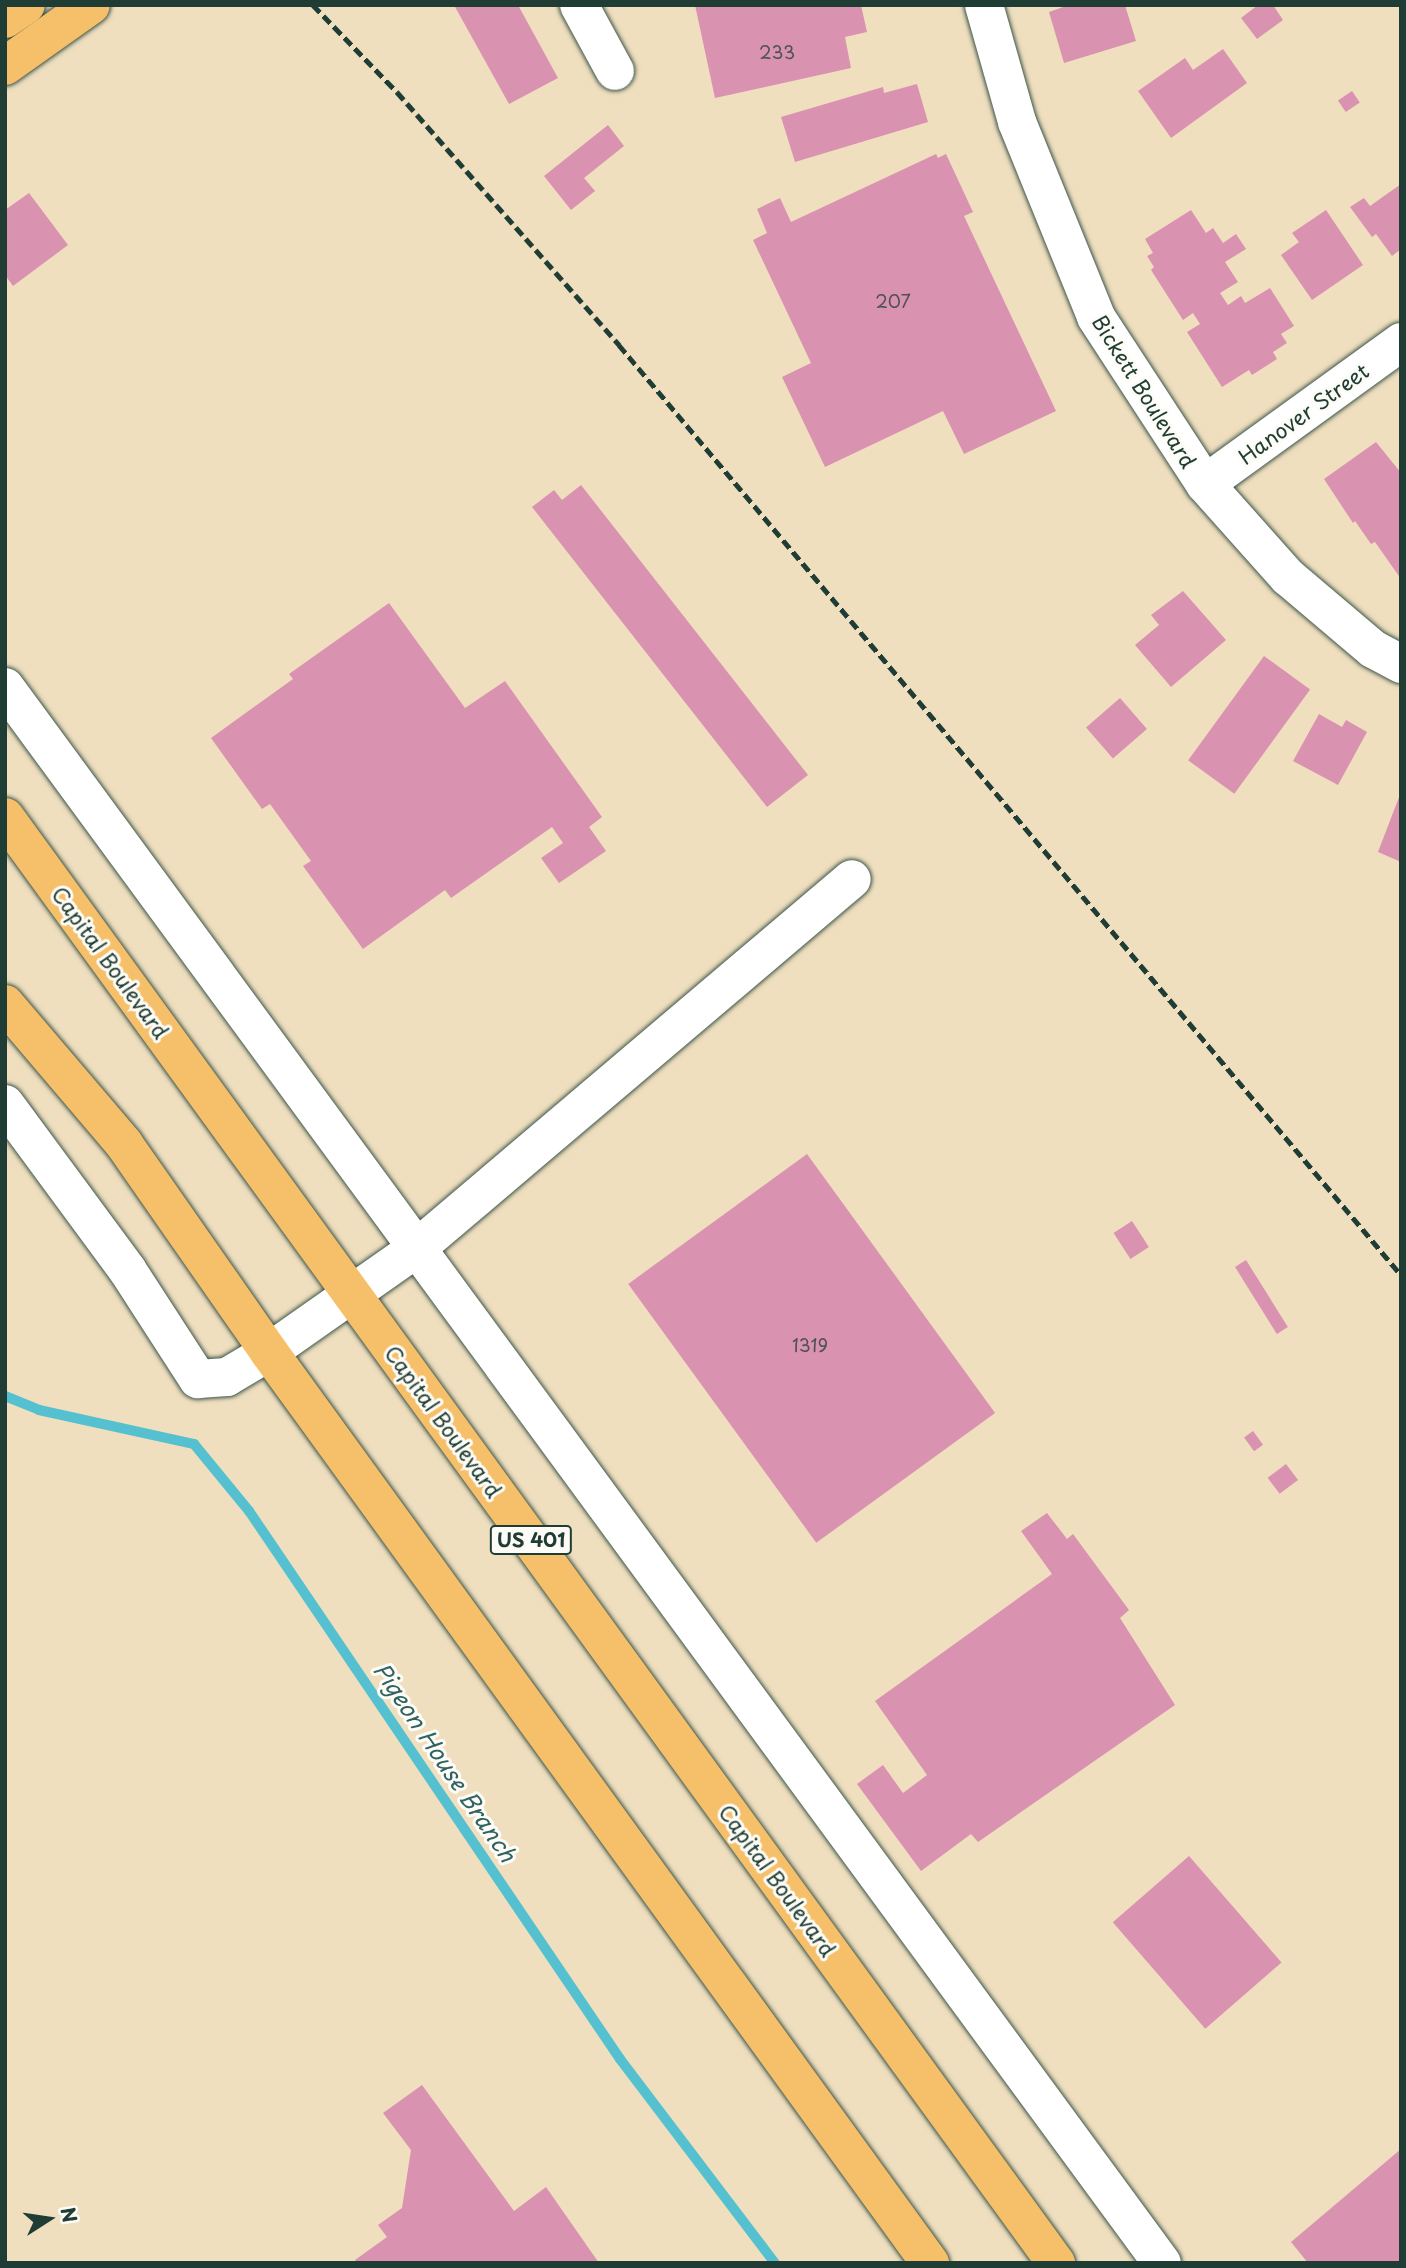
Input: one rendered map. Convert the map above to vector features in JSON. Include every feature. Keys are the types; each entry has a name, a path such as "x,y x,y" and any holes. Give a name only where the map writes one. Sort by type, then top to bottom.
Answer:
{"main road":[{"path":"5,19 26,5"},
{"path":"5,66 91,5"},
{"name":"Capital Boulevard","path":"5,817 1056,2263"},
{"path":"5,1004 124,1144 269,1352 930,2263"}],"street":[{"path":"579,5 615,71"},
{"name":"Bickett Boulevard","path":"984,5 1017,122 1096,317 1205,484 1288,577 1373,649 1401,664"},
{"name":"Hanover Street","path":"1205,484 1401,342"},
{"path":"5,687 1162,2263"},
{"path":"5,1104 128,1271 198,1379 226,1377 269,1352 417,1248 852,878"}],"building":[{"path":"454,5 518,5 558,78 509,104"},
{"path":"695,5 861,5 867,32 845,37 851,68 715,98"},
{"path":"1069,5 1125,5 1136,41 1064,63 1049,12"},
{"path":"1258,5 1273,5 1283,20 1257,39 1241,18"},
{"path":"1223,49 1247,83 1171,138 1138,91 1185,58 1193,70"},
{"path":"917,84 928,122 795,162 781,117 883,87 884,93"},
{"path":"1352,91 1360,103 1346,112 1338,101"},
{"path":"608,125 624,146 584,178 595,191 571,210 544,176"},
{"path":"936,154 938,158 946,154 973,212 964,216 1056,411 964,454 943,411 825,467 782,377 811,363 753,240 767,233 757,209 780,198 791,222"},
{"path":"1401,184 1401,249 1392,256 1376,234 1372,237 1350,207 1364,198 1370,206"},
{"path":"29,193 68,245 13,286 5,275 5,210"},
{"path":"1191,210 1206,233 1213,228 1223,243 1236,234 1246,249 1225,262 1238,282 1220,293 1228,305 1241,296 1245,303 1270,288 1294,326 1281,334 1287,343 1273,352 1277,359 1252,375 1249,370 1222,387 1187,332 1200,324 1193,313 1183,320 1151,270 1154,267 1147,256 1153,253 1145,239"},
{"path":"1326,210 1363,265 1312,300 1281,255 1299,242 1292,233"},
{"path":"1376,442 1401,473 1401,579 1375,542 1371,544 1355,521 1353,523 1324,479"},
{"path":"581,485 808,775 767,807 532,507 554,490 562,500"},
{"path":"1183,591 1226,640 1171,687 1135,645 1159,625 1151,615"},
{"path":"389,603 465,708 505,681 602,817 589,827 606,851 559,883 541,858 563,843 552,827 451,898 445,890 363,949 303,866 311,861 270,804 262,809 211,738 293,679 289,674"},
{"path":"1264,656 1310,690 1234,794 1188,760"},
{"path":"1120,698 1147,729 1113,758 1086,728"},
{"path":"1319,714 1342,727 1346,720 1367,732 1338,785 1293,761"},
{"path":"1401,792 1401,862 1378,852"},
{"path":"807,1154 995,1413 816,1543 628,1284"},
{"path":"1132,1221 1149,1247 1130,1259 1114,1233"},
{"path":"1246,1260 1288,1327 1277,1334 1235,1267"},
{"path":"1253,1431 1263,1445 1254,1451 1244,1437"},
{"path":"1286,1464 1298,1480 1280,1494 1268,1478"},
{"path":"1047,1513 1067,1539 1073,1534 1129,1610 1120,1618 1175,1705 978,1842 971,1834 921,1871 857,1784 883,1765 903,1793 927,1775 875,1701 1052,1574 1021,1531"},
{"path":"1189,1856 1282,1962 1205,2029 1113,1922"},
{"path":"422,2085 514,2211 546,2187 599,2263 357,2263 355,2260 387,2237 378,2225 402,2208 411,2150 383,2113"},
{"path":"1401,2149 1401,2263 1308,2263 1291,2242"}],"waterway":[{"name":"Pigeon House Branch","path":"5,1396 39,1410 194,1444 249,1511 620,2059 775,2263"}],"railway":[{"path":"313,5 397,92 619,345 1401,1275"}]}
